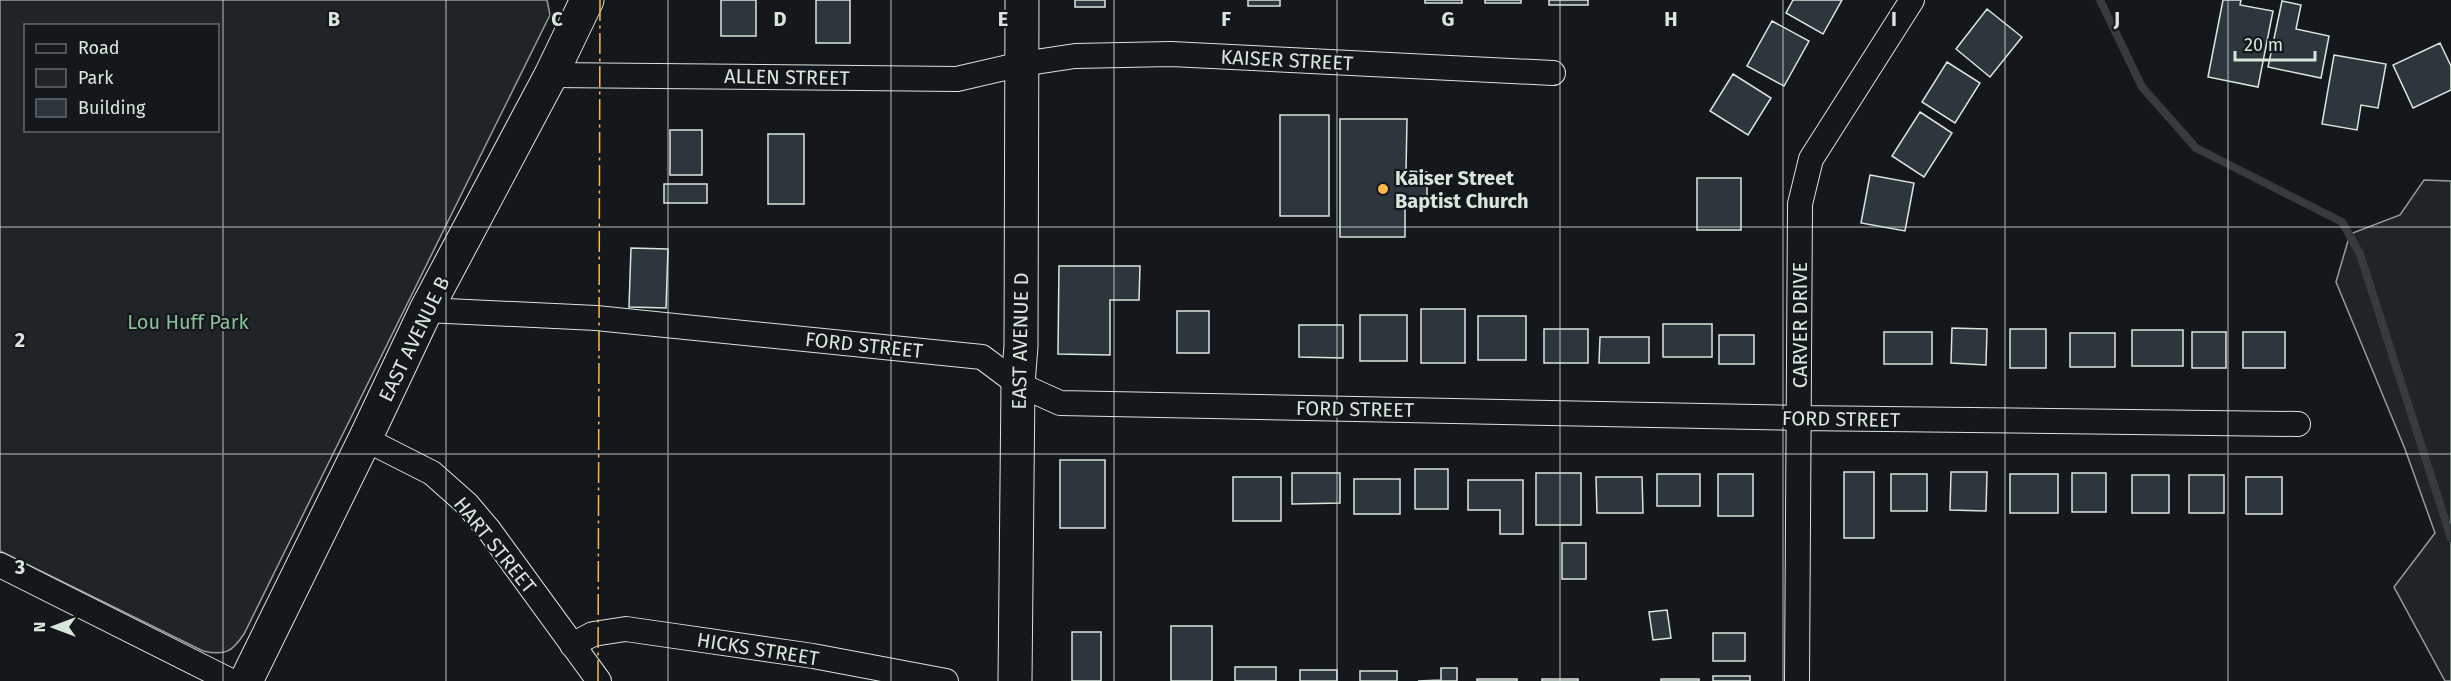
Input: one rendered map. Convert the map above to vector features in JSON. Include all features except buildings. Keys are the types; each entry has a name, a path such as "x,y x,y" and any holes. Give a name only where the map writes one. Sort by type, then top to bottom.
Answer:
{"main road":[{"name":"EAST AVENUE B","path":"246,681 426,310 551,75 587,0"},
{"name":"EAST AVENUE D","path":"1015,681 1018,384 1021,346 1022,0"}],"street":[{"name":"CARVER DRIVE","path":"1797,681 1800,204 1811,159 1912,0"},
{"name":"KAISER STREET","path":"1022,64 1075,56 1171,54 1553,73"},
{"name":"ALLEN STREET","path":"551,75 957,79 1022,64"},
{"name":"FORD STREET","path":"426,310 596,318 982,357 1018,384 1060,403 1799,418 2298,424"},
{"name":"HART STREET","path":"365,439 432,473 467,504 489,530 599,681"},
{"path":"0,565 231,681"},
{"name":"HICKS STREET","path":"572,645 593,634 626,628 813,657 946,681"}],"green space":[{"name":"Lou Huff Park","path":"0,0 547,0 550,15 244,634 232,649 222,653 203,651 0,551"},
{"path":"2424,180 2451,181 2451,681 2445,681 2394,587 2435,533 2405,449 2336,282 2350,234 2400,215"}],"waterway":[{"path":"2100,0 2142,87 2196,148 2342,222 2360,254 2451,538"}],"power":[{"path":"598,681 600,0"}],"place":[{"name":"Kaiser Street Baptist Church","path":"1383,189"}]}
